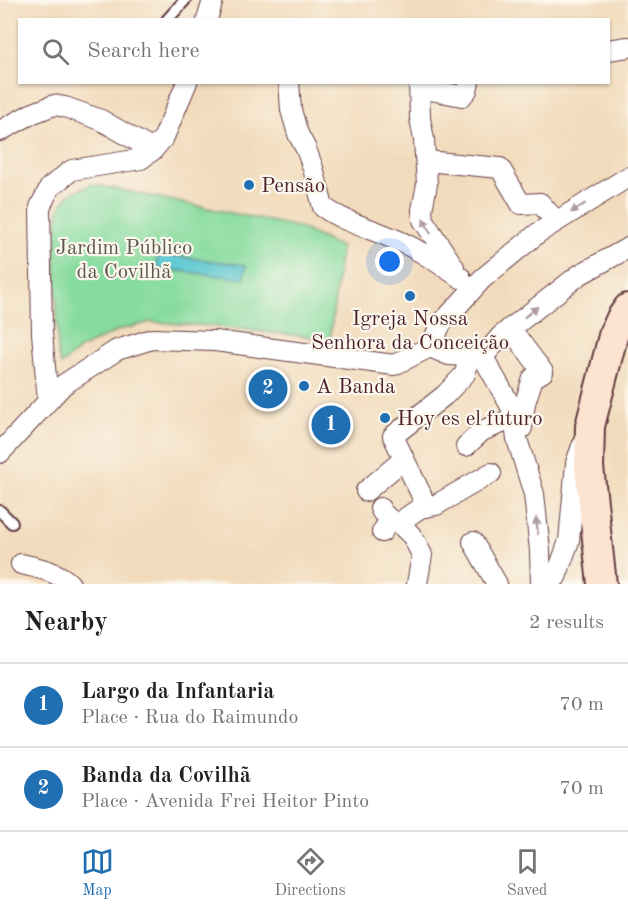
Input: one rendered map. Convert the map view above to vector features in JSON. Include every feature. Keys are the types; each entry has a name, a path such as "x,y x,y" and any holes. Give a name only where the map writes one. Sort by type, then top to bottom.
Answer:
{"main road":[{"path":"602,584 589,467 590,426 613,336 628,308"}],"street":[{"path":"208,18 213,0"},
{"path":"610,50 628,47"},
{"path":"48,401 42,333 40,207 50,187 72,170 141,159 153,150 164,137 186,84"},
{"path":"289,84 291,110 298,134 313,168 323,207 336,216 394,238 424,253 471,283"},
{"path":"468,84 462,96 419,85 427,184 422,210 423,220 429,231 471,283"},
{"path":"0,131 54,105 101,120 153,150"},
{"path":"426,160 500,168 521,204 540,203 556,221"},
{"path":"0,453 63,385 117,350 152,339 215,341 394,365 430,347 441,324 471,283 538,233 628,177"},
{"path":"426,507 393,436 445,395 465,374 476,356 510,328 579,275 628,248"},
{"path":"510,328 543,372 533,378 525,403 520,448"},
{"path":"430,347 448,355 476,356"},
{"path":"476,356 513,410 520,448 534,494 541,584"},
{"path":"466,446 483,431 514,417"},
{"path":"546,584 556,577 569,542 576,463 590,426"},
{"path":"366,491 404,459"},
{"path":"417,584 422,555 413,537 388,521 407,517 420,508 436,505 491,473"},
{"path":"473,542 497,584"},
{"path":"21,564 51,572 70,584"}],"lane":[{"path":"169,18 185,0"},
{"path":"0,511 12,523"}],"green space":[{"name":"Jardim Público da Covilhã","path":"92,184 298,227 341,247 330,339 151,322 119,330 80,349 61,365 58,357 55,246 59,208 69,194"}],"water":[{"path":"158,254 246,265 244,279 156,268"}],"place":[{"name":"Pensão","path":"249,185"},
{"name":"Igreja Nossa Senhora da Conceição","path":"410,296"},
{"name":"A Banda","path":"304,386"},
{"name":"Banda da Covilhã","path":"268,389"},
{"name":"Hoy es el futuro","path":"385,418"},
{"name":"Largo da Infantaria","path":"331,425"}]}
